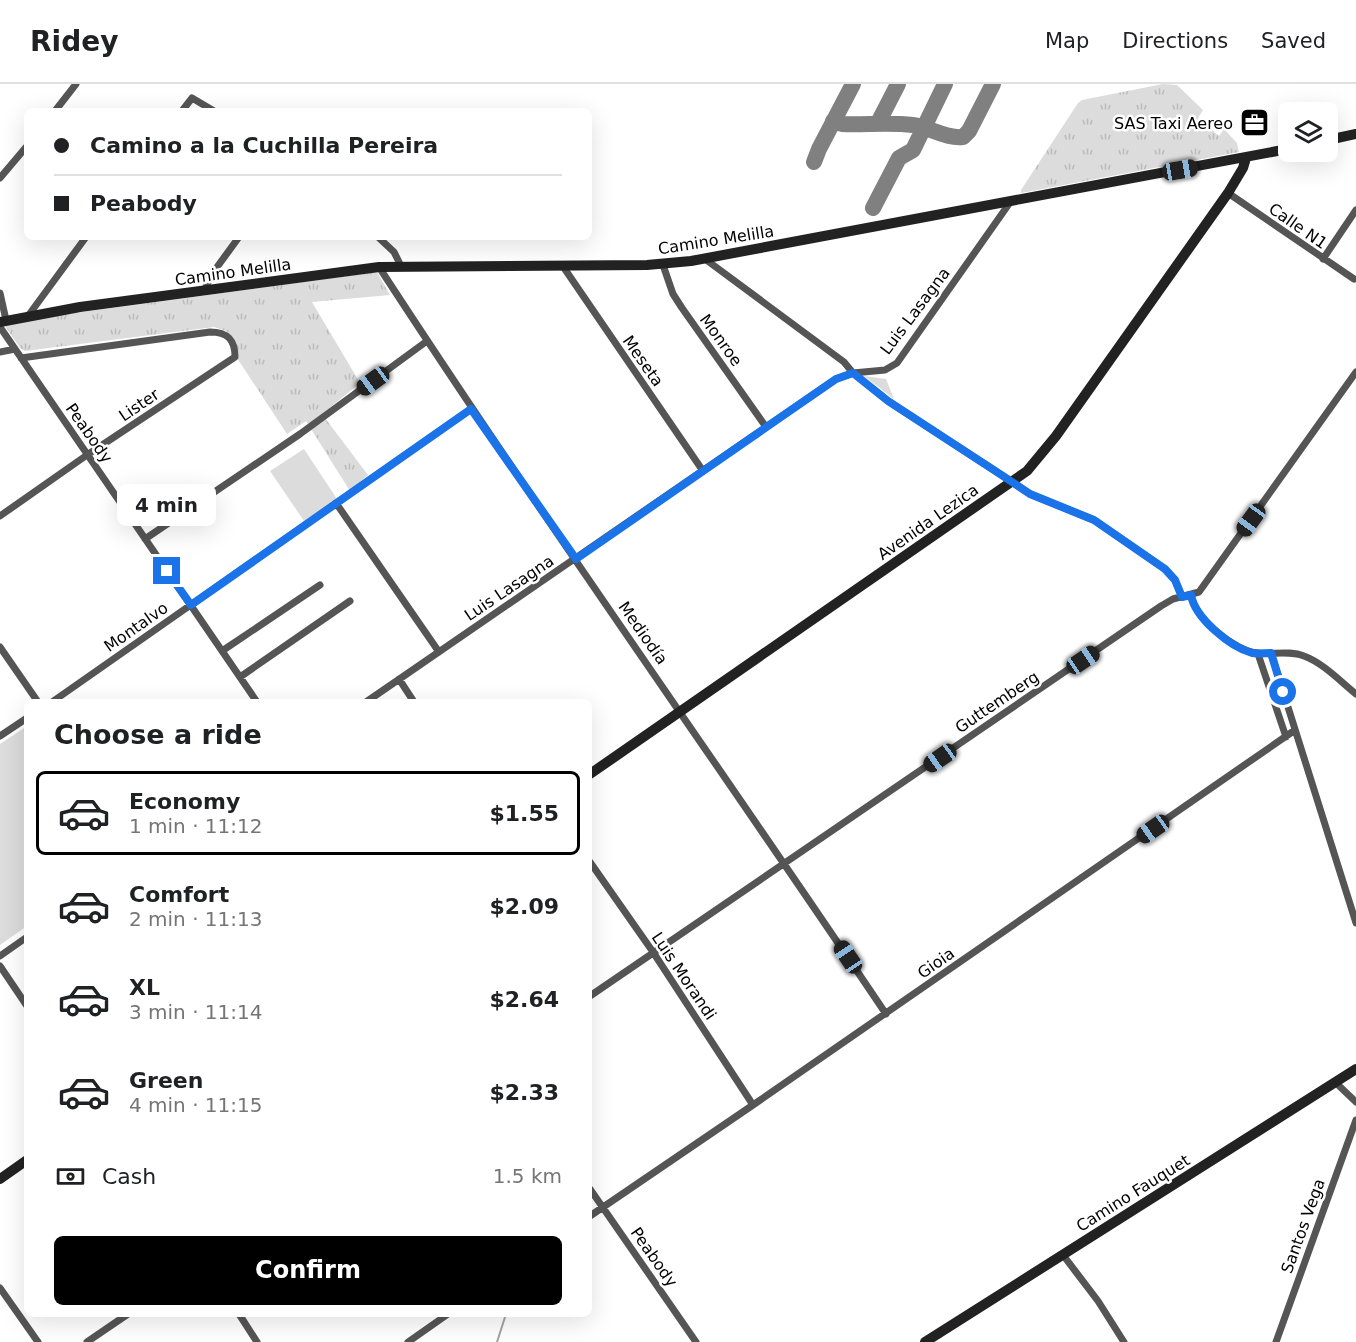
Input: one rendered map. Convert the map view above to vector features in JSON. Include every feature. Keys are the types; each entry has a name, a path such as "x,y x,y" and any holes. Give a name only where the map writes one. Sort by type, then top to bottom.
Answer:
{"street":[{"path":"57,108 76,84"},
{"path":"184,108 192,98 208,108"},
{"path":"1338,138 1356,134"},
{"path":"0,178 24,150"},
{"name":"Camino Melilla","path":"2,323 28,316 378,267 663,265 1278,151"},
{"name":"Avenida Lezica","path":"592,773 1012,483 1036,461 1228,193 1243,168 1246,158"},
{"name":"Calle N1","path":"1228,193 1354,279"},
{"name":"Luis Lasagna","path":"370,699 836,379 853,373 885,370 897,363 1011,201"},
{"path":"1323,259 1356,210"},
{"path":"28,316 84,240"},
{"path":"204,291 212,274 237,240"},
{"path":"381,240 394,252 401,266"},
{"path":"705,259 844,362 853,373 888,401 1012,483 1038,498 1094,520 1165,569 1175,580 1182,597"},
{"name":"Meseta","path":"562,265 703,471"},
{"name":"Monroe","path":"663,265 673,294 766,427"},
{"name":"Mediodía","path":"378,267 471,409 681,711 886,1014"},
{"path":"0,293 2,323"},
{"name":"Peabody","path":"2,323 21,358 255,699"},
{"name":"Lister","path":"0,516 235,357 235,349 232,339 223,333 210,332 21,358"},
{"path":"145,539 300,434 427,341"},
{"path":"0,352 15,349"},
{"name":"Guttemberg","path":"592,995 1161,606 1173,599 1199,592 1356,372"},
{"name":"Montalvo","path":"56,699 471,409"},
{"path":"336,503 439,652"},
{"path":"222,651 320,585"},
{"path":"1191,595 1195,609 1212,627 1242,649 1258,654 1298,654 1307,657 1356,694"},
{"path":"240,677 350,601"},
{"path":"0,648 36,699"},
{"path":"1271,653 1356,923"},
{"path":"1258,654 1286,736"},
{"path":"399,680 412,699"},
{"path":"0,736 24,720"},
{"name":"Gioia","path":"592,1215 753,1106 1295,730"},
{"name":"Luis Morandi","path":"592,865 653,952 753,1106"},
{"path":"0,956 24,939"},
{"path":"0,966 24,1002"},
{"name":"Camino Fauquet","path":"925,1342 1356,1069"},
{"path":"1335,1082 1356,1102"},
{"name":"Santos Vega","path":"1276,1342 1356,1119"},
{"path":"0,1179 24,1162"},
{"name":"Peabody","path":"592,1192 696,1342"},
{"path":"1063,1255 1098,1301 1124,1342"},
{"path":"1,1291 38,1342"},
{"path":"87,1342 124,1317"},
{"path":"240,1317 257,1342"},
{"path":"408,1342 444,1317"}],"green space":[{"path":"1163,84 1177,85 1203,110 1198,118 1219,136 1224,129 1237,143 1239,152 1021,193 1078,103 1082,100"},
{"path":"377,272 390,295 312,302 360,383 322,414 368,475 350,491 306,421 287,434 237,358 230,335 226,331 214,327 25,351 20,348 5,326 8,322"},
{"path":"864,376 886,379 894,399"},
{"path":"304,449 337,499 304,521 270,471"},
{"path":"24,728 24,928 0,945 0,744"}],"waterway":[{"path":"497,1342 505,1317"}],"taxiway":[{"path":"814,162 853,84"},
{"path":"878,123 898,84"},
{"path":"873,208 899,158 913,150 945,84"},
{"path":"833,121 842,124 913,125 950,136 963,137 969,131 993,84"}],"place":[{"name":"SAS Taxi Aereo","path":"1254,123"}],"route":[{"path":"167,571 191,605 471,409 576,559 836,379 853,373 888,401 1020,489 1094,520 1165,569 1175,580 1182,597 1191,595 1195,609 1212,627 1242,649 1258,654 1271,653 1283,692"}]}
